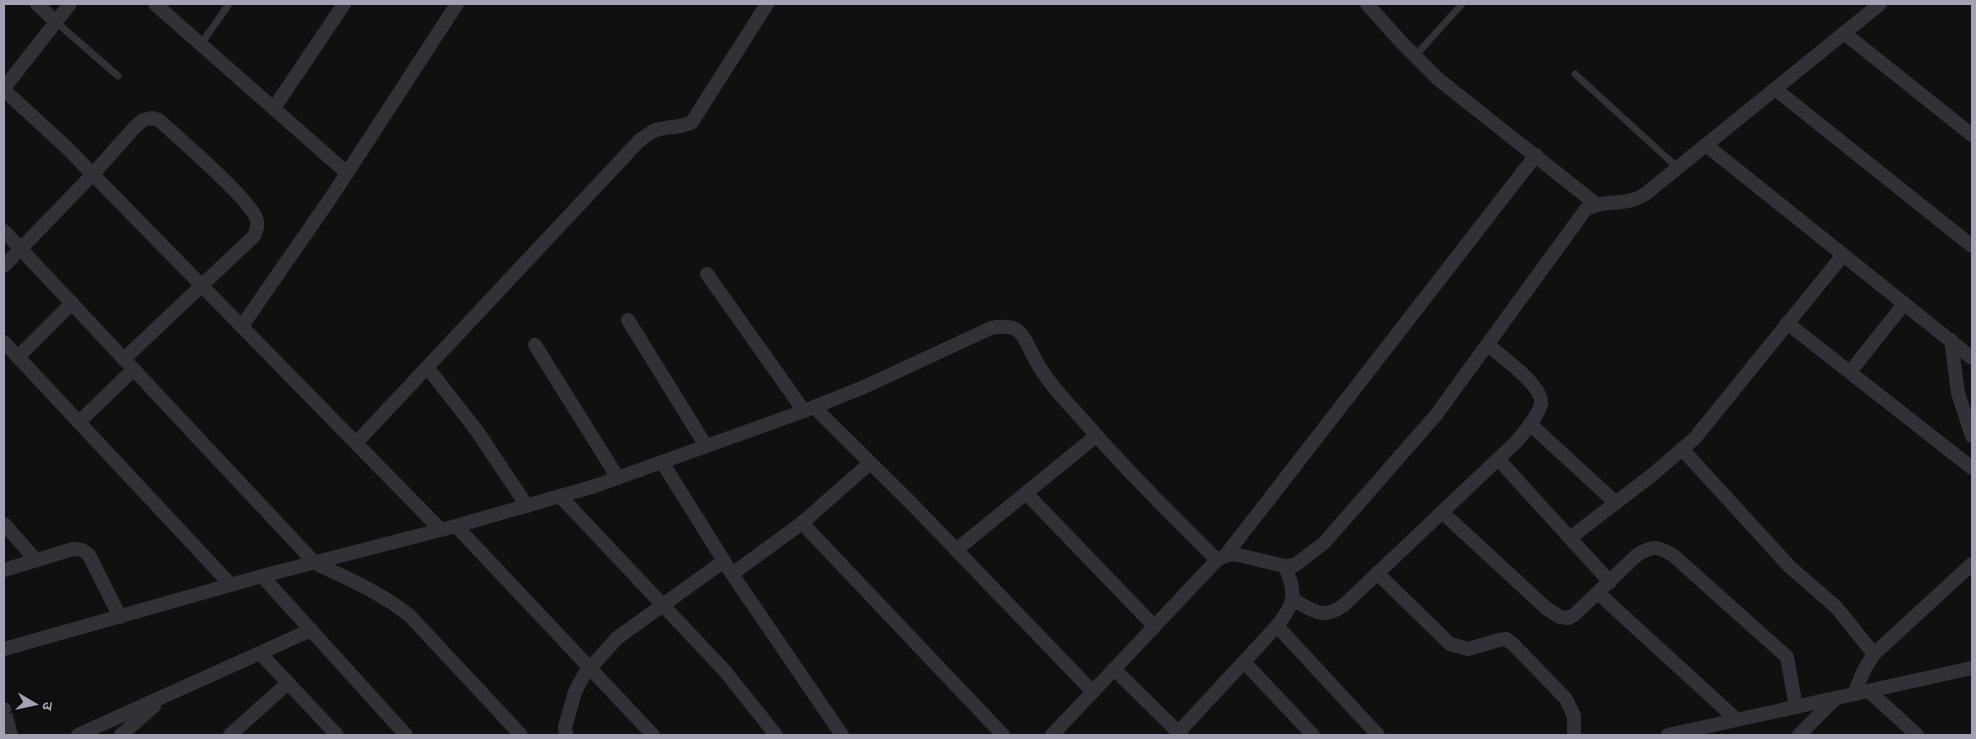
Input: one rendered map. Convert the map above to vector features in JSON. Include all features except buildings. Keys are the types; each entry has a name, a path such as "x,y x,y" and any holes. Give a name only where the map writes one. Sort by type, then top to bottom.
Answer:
{"street":[{"path":"36,4 56,22"},
{"path":"70,4 4,89 92,174 441,530"},
{"path":"155,4 347,173"},
{"path":"274,108 344,4"},
{"path":"242,326 347,173 457,4"},
{"path":"356,443 639,142 650,132 685,126 692,122 767,4"},
{"path":"1367,4 1438,79 1596,204"},
{"path":"1221,558 1234,554 1285,566 1295,564 1324,543 1436,415 1586,209 1596,204 1633,201 1644,195 1880,4"},
{"path":"1844,33 1972,135"},
{"path":"1775,89 1972,246"},
{"path":"4,266 134,128 143,120 152,118 159,120 240,196 257,220 254,236 201,285 79,422"},
{"path":"1706,145 1971,356"},
{"path":"1052,735 1221,558 1536,155"},
{"path":"4,230 315,563 375,592 394,603 410,616 521,735"},
{"path":"1570,538 1652,475 1708,422 1843,255"},
{"path":"706,274 809,409 870,463 1093,692"},
{"path":"18,357 72,303"},
{"path":"1850,372 1904,304"},
{"path":"628,320 706,446"},
{"path":"1788,323 1972,468"},
{"path":"4,649 262,576 456,526 618,478 809,409 864,387 991,328 1005,325 1014,327 1022,334 1043,374 1123,467 1221,558"},
{"path":"1951,340 1958,393 1972,436"},
{"path":"4,342 231,585"},
{"path":"535,345 618,478"},
{"path":"1293,600 1324,614 1335,612 1516,442 1530,424 1540,406 1541,397 1538,390 1488,345"},
{"path":"427,367 477,431 527,506"},
{"path":"1530,424 1616,503"},
{"path":"956,550 1096,436"},
{"path":"1682,448 1790,567 1836,607 1874,654"},
{"path":"1498,459 1610,582"},
{"path":"662,462 732,574 842,735"},
{"path":"732,574 802,523 870,463"},
{"path":"1026,493 1154,626"},
{"path":"560,496 724,670 776,735"},
{"path":"1442,512 1553,614 1568,618 1637,556 1655,547 1663,549 1674,556 1787,657 1796,707"},
{"path":"802,523 1003,735"},
{"path":"4,524 36,560"},
{"path":"456,526 653,735"},
{"path":"4,570 72,549 82,550 89,555 120,617"},
{"path":"566,735 565,727 575,692 584,675 591,670 617,638 724,561"},
{"path":"1854,694 1864,670 1874,654 1972,564"},
{"path":"1114,669 1179,734 1288,613 1293,600 1293,587 1285,566"},
{"path":"1377,573 1450,644 1468,649 1506,639 1513,644 1566,699 1574,716 1574,735"},
{"path":"262,576 406,735"},
{"path":"1598,593 1737,720"},
{"path":"1277,626 1378,735"},
{"path":"78,735 310,630"},
{"path":"260,652 337,735"},
{"path":"1244,662 1313,735"},
{"path":"1668,735 1972,668"},
{"path":"230,735 288,683"},
{"path":"1869,691 1917,735"},
{"path":"121,735 164,697"},
{"path":"1799,735 1835,699"},
{"path":"4,710 11,735"}],"lane":[{"path":"201,44 229,4"},
{"path":"1416,56 1462,4"},
{"path":"56,22 118,76"},
{"path":"1575,74 1678,168"}]}
